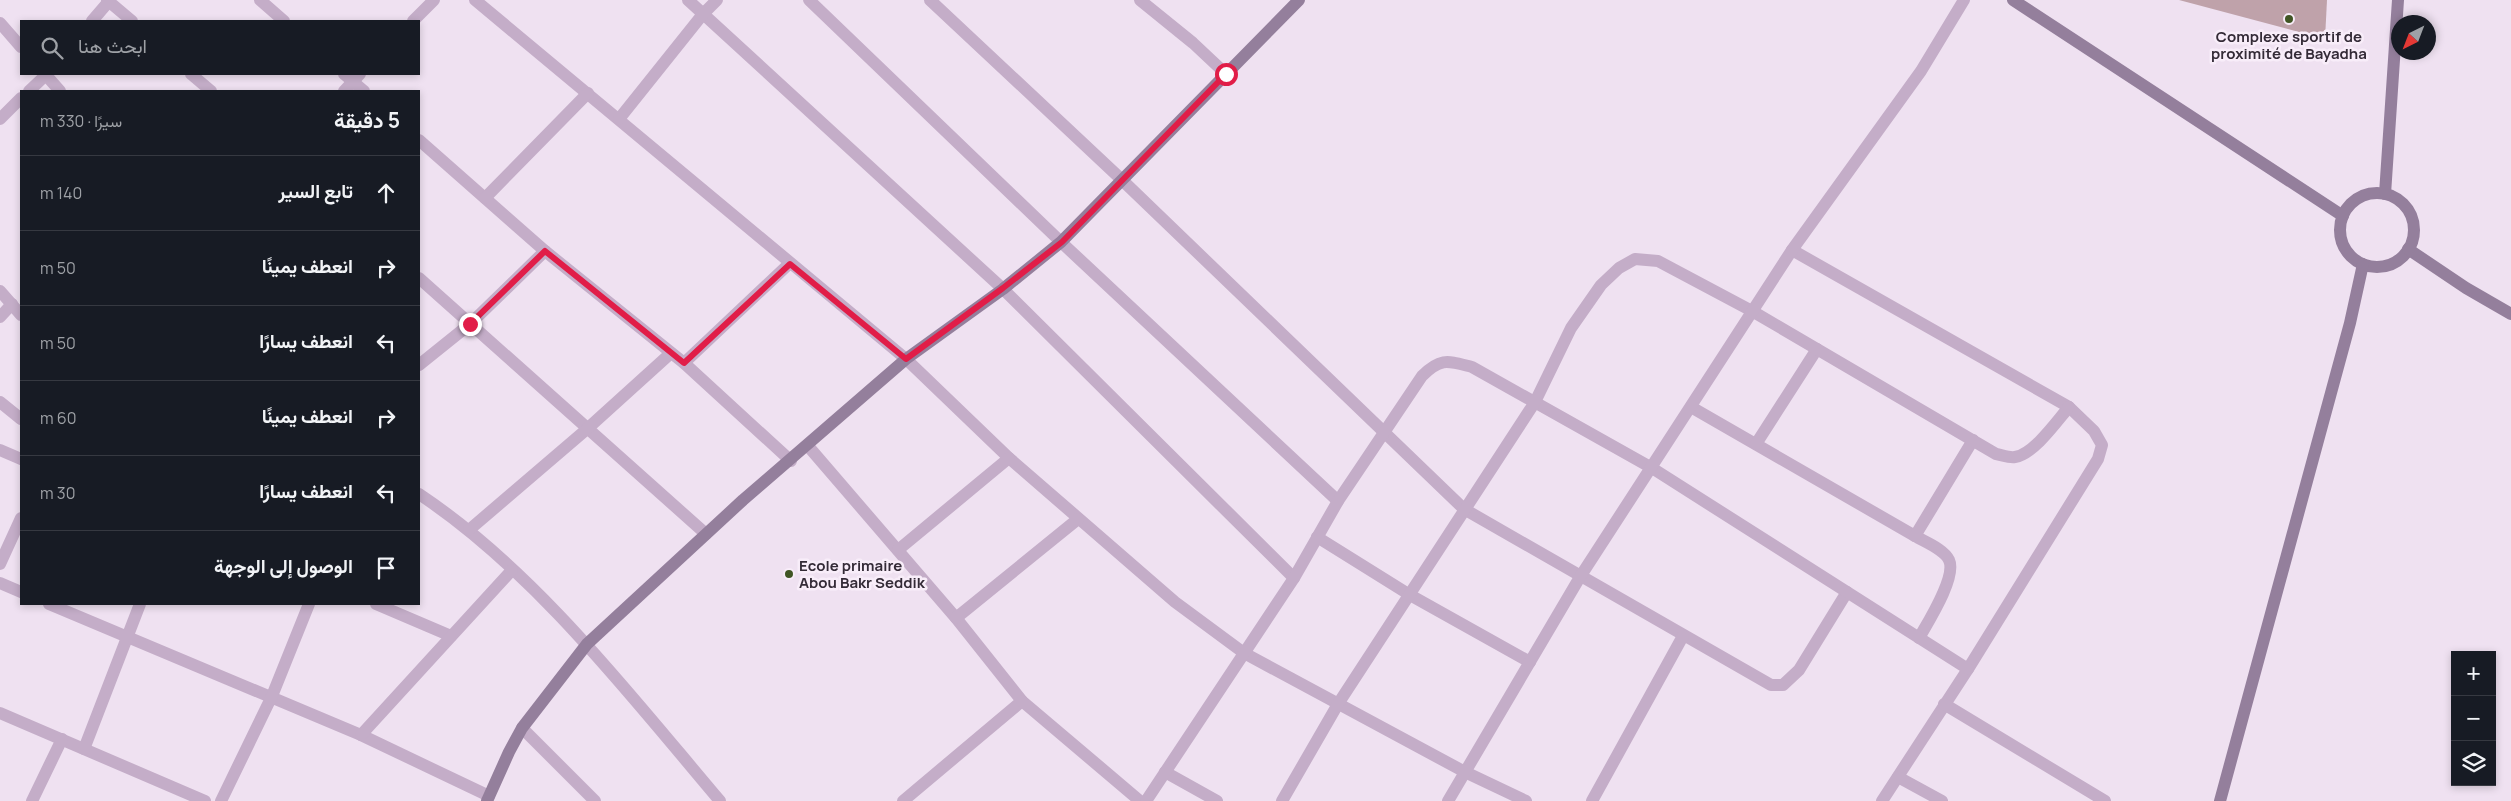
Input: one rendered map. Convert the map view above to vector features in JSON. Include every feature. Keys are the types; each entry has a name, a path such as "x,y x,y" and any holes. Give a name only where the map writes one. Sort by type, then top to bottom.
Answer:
{"street":[{"path":"93,20 109,0 131,20"},
{"path":"260,0 283,20"},
{"path":"414,20 434,0"},
{"path":"475,0 906,359 1009,458 1175,602 1244,652 1465,772 1526,801"},
{"path":"688,0 1003,288 1294,578"},
{"path":"619,118 703,14 717,0"},
{"path":"809,0 1062,242 1338,501"},
{"path":"930,0 1121,179 1464,509 1771,685 1783,685 1799,670 1847,592"},
{"path":"1140,0 1214,61 1226,74"},
{"path":"51,605 362,735 488,798 522,728 587,644 706,534 906,359 1062,242 1121,179 1299,0"},
{"path":"1448,801 1580,577 1792,250 1921,71 1964,0"},
{"path":"2013,0 2343,216"},
{"path":"2385,194 2398,0"},
{"path":"0,23 20,46"},
{"path":"30,90 45,75"},
{"path":"47,75 59,90"},
{"path":"192,75 210,90"},
{"path":"345,90 352,76 363,90"},
{"path":"485,198 588,93"},
{"path":"0,118 20,99"},
{"path":"420,141 545,251 684,363 790,461"},
{"path":"2375,193 2385,194 2396,198 2411,216 2414,233 2408,249 2402,257 2388,264 2373,266 2363,264 2351,256 2343,244 2340,230 2343,216 2356,200 2375,193"},
{"path":"2408,249 2466,288 2511,314"},
{"path":"1792,250 2069,407 2094,431 2102,445 2098,459 1968,669 1882,801"},
{"path":"420,364 470,324 545,251"},
{"path":"1282,801 1338,704 1535,402 1571,328 1602,285 1619,268 1636,259 1658,261 1752,311 1996,454 2014,457 2025,453 2037,444 2069,407"},
{"path":"684,363 790,264"},
{"path":"2220,801 2350,323 2363,264"},
{"path":"420,279 706,534"},
{"path":"0,291 20,314"},
{"path":"0,317 12,304"},
{"path":"1756,444 1817,349"},
{"path":"469,530 588,429 671,353"},
{"path":"1146,801 1294,578 1338,501 1383,433 1422,376 1435,363 1447,361 1472,368 1652,468 1968,669"},
{"path":"0,402 20,418"},
{"path":"1691,407 1915,536 1938,550 1949,560 1951,572 1919,638"},
{"path":"1915,536 1973,440"},
{"path":"808,446 956,618 1022,701 1140,801"},
{"path":"0,450 20,459"},
{"path":"898,550 1009,458"},
{"path":"420,495 469,530 587,644 720,801"},
{"path":"956,618 1078,519"},
{"path":"0,564 20,520"},
{"path":"1317,537 1410,595 1530,662"},
{"path":"362,735 512,570"},
{"path":"0,583 20,592"},
{"path":"84,749 140,605"},
{"path":"221,801 272,696 309,605"},
{"path":"378,605 451,636"},
{"path":"1592,801 1683,636"},
{"path":"903,801 1022,701"},
{"path":"1944,704 2105,801"},
{"path":"0,713 205,801"},
{"path":"522,728 595,801"},
{"path":"32,801 62,739"},
{"path":"1165,772 1217,801"},
{"path":"1898,777 1942,801"}],"shaded area":[{"name":"Complexe sportif de proximité de Bayadha","path":"2179,0 2327,0 2325,39"}],"place":[{"name":"Complexe sportif de proximité de Bayadha","path":"2289,19"},
{"name":"Ecole primaire Abou Bakr Seddik","path":"789,574"}],"route":[{"path":"470,324 545,251 684,363 790,264 906,359 1062,242 1121,179 1226,74"}]}
